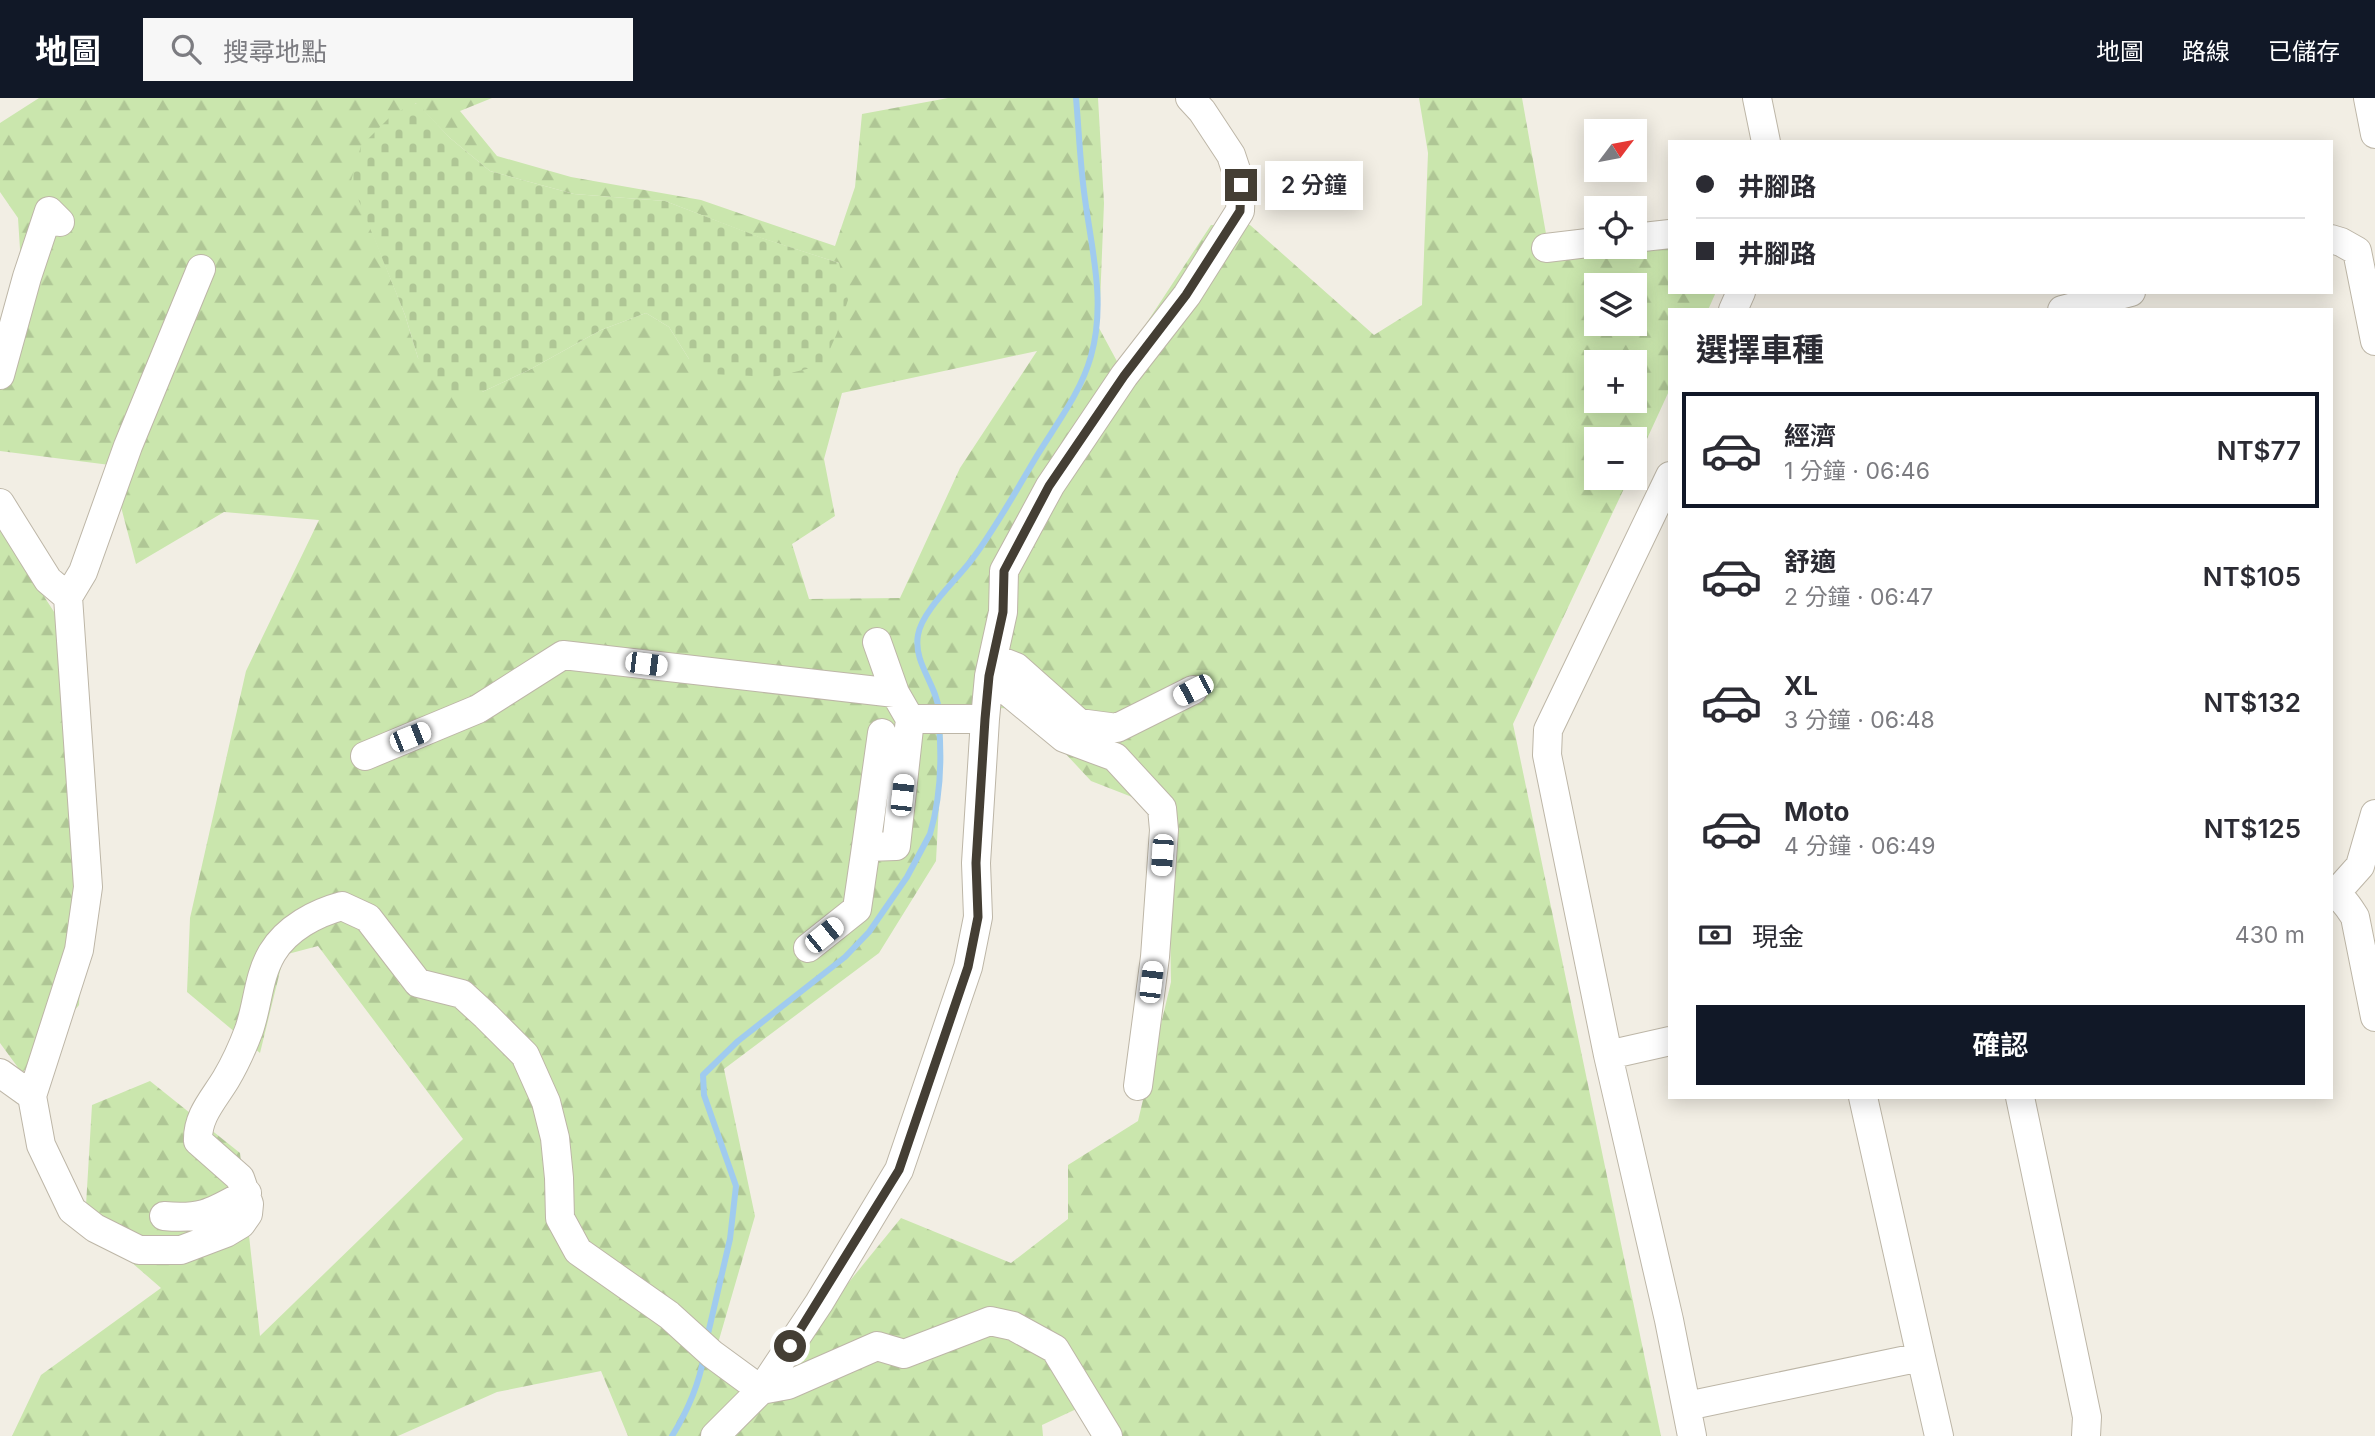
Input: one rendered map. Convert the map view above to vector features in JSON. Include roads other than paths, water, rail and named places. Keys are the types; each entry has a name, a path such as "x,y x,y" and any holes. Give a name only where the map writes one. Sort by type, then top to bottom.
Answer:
{"lane":[{"path":"715,1436 761,1390 819,1303 899,1170 968,967 978,917 976,863 985,719 991,667 1003,612 1004,571 1049,486 1124,376 1186,295 1240,211 1241,185 1231,155 1202,111 1190,98"},
{"path":"1757,98 1766,140"},
{"path":"2368,98 2375,134"},
{"path":"0,375 27,276 49,212 60,222"},
{"path":"1647,236 1668,233"},
{"path":"2333,240 2357,251 2375,341"},
{"path":"1546,248 1584,243"},
{"path":"201,269 128,446 83,572 68,597 88,887 79,950 32,1096 41,1145 72,1210 95,1228 139,1250 181,1250 226,1233 241,1224 249,1204 240,1178 198,1141 197,1128 210,1102 227,1078 250,1028 261,977 273,951 294,930 320,912 342,906 368,918 418,983 462,994 525,1055 546,1102 555,1138 560,1218 578,1251 669,1315 712,1354 761,1390 788,1385 877,1346 904,1354 990,1321 1013,1326 1055,1349 1108,1436"},
{"path":"2070,308 2123,294"},
{"path":"1668,477 1548,730 1547,755 1608,1055 1692,1436"},
{"path":"0,503 48,580 68,597"},
{"path":"866,847 896,846 910,719 895,693 877,642"},
{"path":"365,755 478,709 563,655 895,693"},
{"path":"991,667 1016,667 1079,723 1117,728 1193,690"},
{"path":"991,667 1064,738 1115,757 1162,808 1164,830 1154,957 1138,1086"},
{"path":"910,719 985,719"},
{"path":"808,948 857,909 882,733"},
{"path":"2373,822 2360,866 2333,894 2348,905 2355,917 2375,1017"},
{"path":"1608,1055 1668,1041"},
{"path":"0,1073 32,1096"},
{"path":"1863,1099 1939,1436"},
{"path":"2020,1099 2087,1417 2086,1436"},
{"path":"164,1216 202,1216 247,1194"},
{"path":"1687,1406 1921,1357"}],"waterway":[{"path":"939,711 919,655 917,645 921,625 933,605 973,558 999,520 1075,395 1091,356 1098,297 1082,174 1076,98"},
{"path":"707,1338 730,1239 736,1186 704,1095 703,1075 738,1041 845,957 869,932 907,877 930,834 936,808 939,725"},
{"path":"672,1436 692,1398 704,1356"}]}
